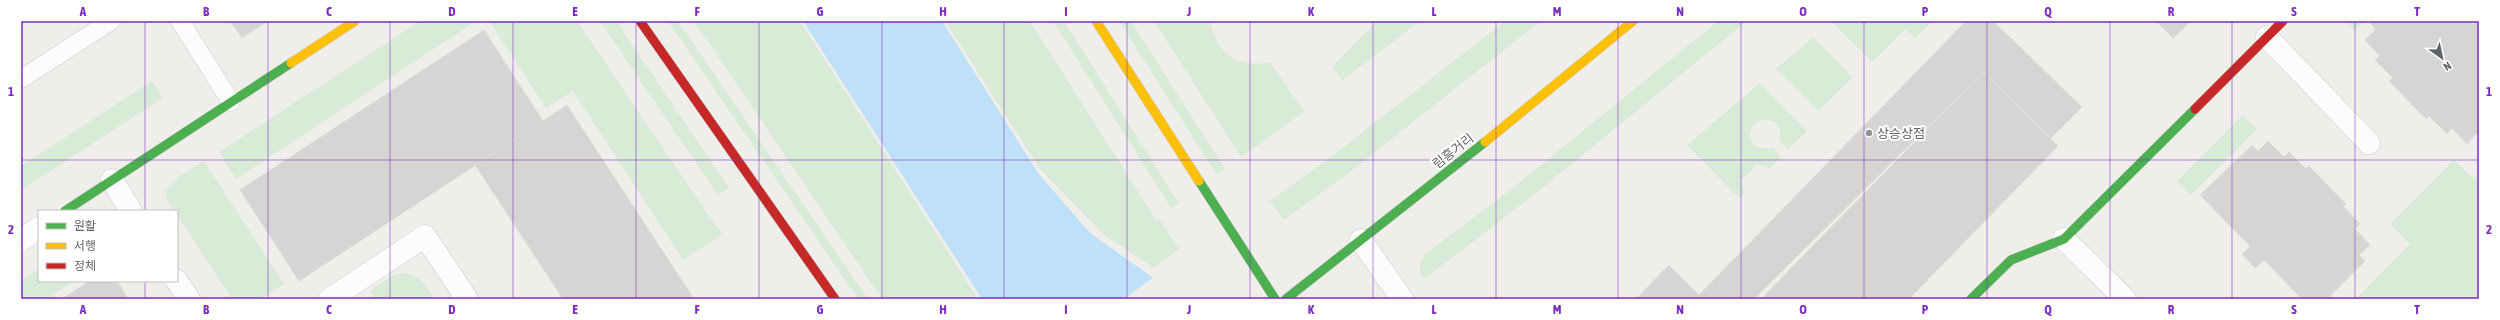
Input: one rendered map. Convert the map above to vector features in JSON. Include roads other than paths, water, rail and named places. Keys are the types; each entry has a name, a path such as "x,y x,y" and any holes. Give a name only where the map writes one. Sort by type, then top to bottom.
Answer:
{"street":[{"path":"67,210 355,21"},
{"path":"640,21 835,299"},
{"path":"1096,21 1274,299"},
{"name":"림흥거리","path":"1286,299 1534,104 1633,21"},
{"path":"1971,299 2011,260 2064,239 2283,21"},
{"path":"2267,37 2369,143"},
{"path":"112,180 130,210"},
{"path":"21,240 38,229"},
{"path":"330,299 426,236 467,299"},
{"path":"2064,239 2125,299"},
{"path":"1361,240 1402,299"},
{"path":"178,282 189,299"}],"lane":[{"path":"21,79 111,21"},
{"path":"180,21 231,102"}],"water":[{"path":"803,21 942,21 1038,173 1090,233 1159,282 1172,299 982,299"}],"place":[{"name":"상승상점","path":"1869,133"}]}
